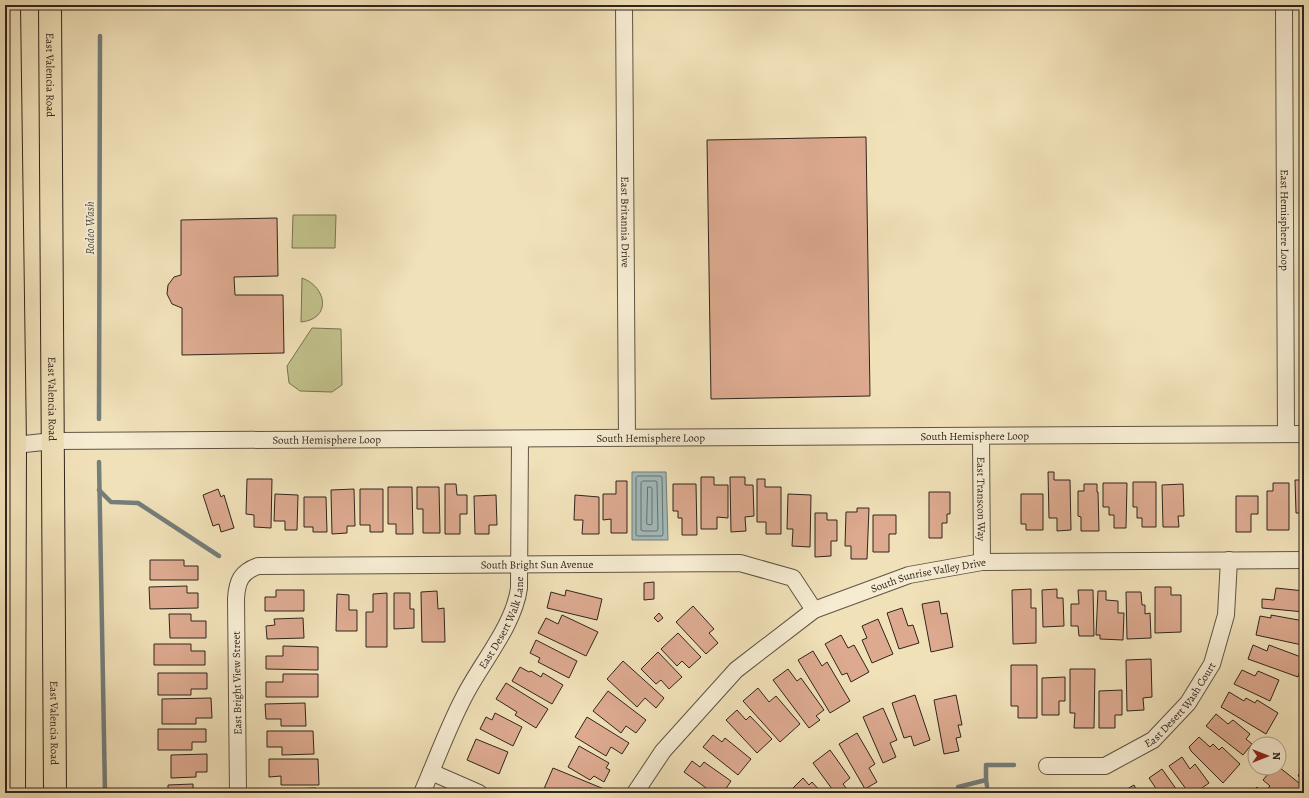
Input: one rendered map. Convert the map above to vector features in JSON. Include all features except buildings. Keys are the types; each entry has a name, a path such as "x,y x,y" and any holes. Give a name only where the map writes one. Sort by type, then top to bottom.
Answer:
{"main road":[{"path":"9,5 15,444 14,793"},
{"name":"East Valencia Road","path":"50,5 55,793"}],"street":[{"name":"East Britannia Drive","path":"624,5 627,438"},
{"name":"East Hemisphere Loop","path":"1284,5 1286,434"},
{"name":"South Hemisphere Loop","path":"15,444 53,441 1304,434"},
{"name":"East Transcon Way","path":"981,436 982,562"},
{"name":"East Desert Walk Lane","path":"422,793 465,694 507,624 518,600 520,439"},
{"name":"East Desert Wash Court","path":"1047,766 1105,766 1153,740 1188,703 1212,664 1226,615 1229,560"},
{"name":"South Sunrise Valley Drive","path":"635,793 663,751 736,670 814,610 910,576 982,562 1304,560"},
{"name":"South Bright Sun Avenue","path":"239,572 258,566 267,565 740,562 793,578 814,610"},
{"name":"East Bright View Street","path":"238,793 236,599 239,572"},
{"path":"431,772 479,793"}],"green space":[{"path":"293,215 336,215 335,248 292,248"},
{"path":"302,278 317,288 321,295 322,309 318,315 311,320 301,322"},
{"path":"312,328 341,329 342,385 332,392 300,391 289,383 287,366"}],"water":[{"path":"632,472 666,472 668,540 632,540"}],"waterway":[{"name":"Rodeo Wash","path":"99,419 100,36"},
{"path":"99,462 105,793"},
{"path":"99,490 111,502 138,503 219,556"},
{"path":"986,780 986,765 1014,765"},
{"path":"958,787 986,780 987,786"}]}
